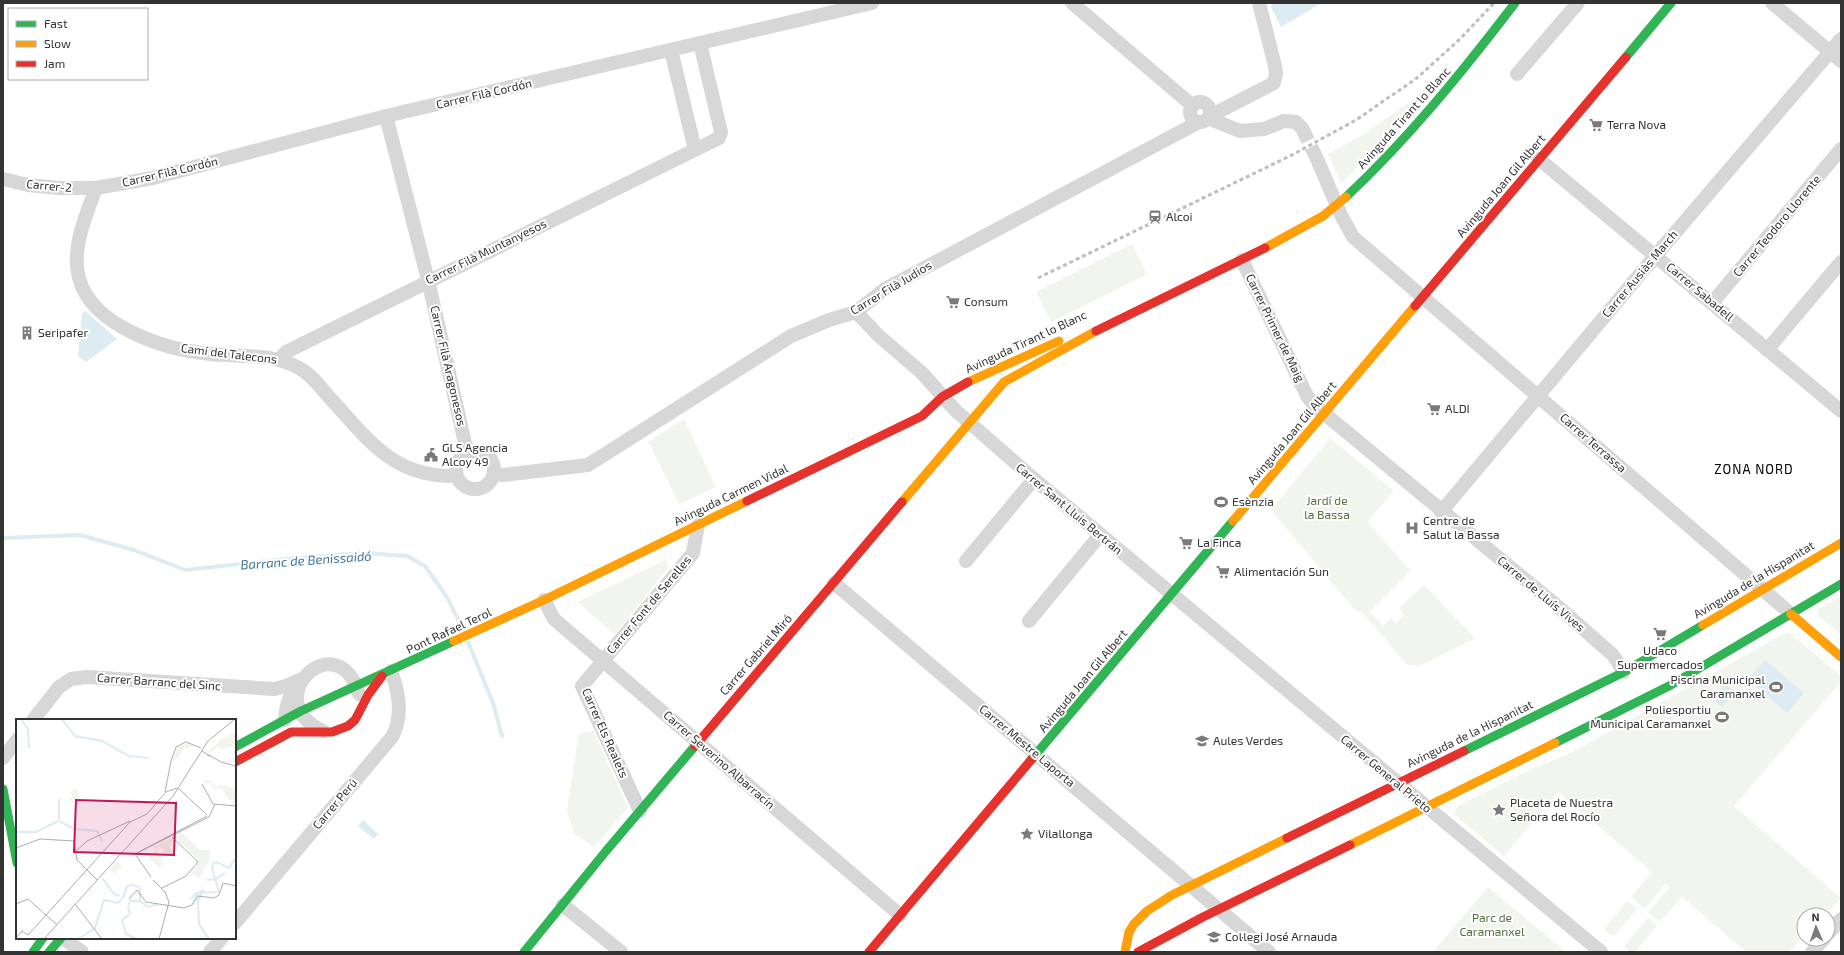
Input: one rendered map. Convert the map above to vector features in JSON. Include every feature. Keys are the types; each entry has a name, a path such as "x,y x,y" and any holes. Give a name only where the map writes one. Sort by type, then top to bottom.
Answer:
{"street":[{"name":"Carrer Filà Cordón","path":"96,188 153,178 386,116 872,3"},
{"path":"1072,3 1193,106 1197,103 1205,104 1209,108 1205,118 1240,131 1264,129 1290,120 1296,122 1302,128"},
{"name":"Carrer Filà Judios","path":"494,474 503,475 588,465 791,336 829,320 856,312 885,289 1205,118 1271,86 1275,79 1275,66 1259,3"},
{"name":"Avinguda Tirant lo Blanc","path":"968,422 999,387 1010,377 1123,318 1307,227 1323,216 1376,170 1422,119 1464,69 1515,3"},
{"path":"1517,74 1578,3"},
{"name":"Avinguda Joan Gil Albert","path":"869,952 1671,3"},
{"path":"1772,3 1841,61"},
{"name":"Carrer Ausiàs March","path":"1442,512 1656,256 1841,39"},
{"name":"Carrer Filà Muntanyesos","path":"280,359 286,352 428,280 719,138 721,132 700,43"},
{"path":"671,50 695,150"},
{"name":"Carrer Filà Aragonesos","path":"386,116 428,280 467,452"},
{"name":"Carrer Teodoro Llorente","path":"1712,303 1841,149"},
{"name":"Carrer Terrassa","path":"1317,159 1341,215 1353,237 1422,298 1791,614"},
{"name":"Carrer Sabadell","path":"1539,159 1841,411"},
{"name":"Carrer-2","path":"3,179 28,185 59,188 96,188"},
{"name":"Camí del Talecons","path":"96,188 82,230 77,252 77,263 82,287 89,299 98,309 113,321 133,332 165,345 211,354 280,359 294,365 308,374 369,441 391,459 420,473 441,477 456,476"},
{"name":"Carrer Primer de Maig","path":"1242,260 1307,396 1325,414"},
{"path":"1767,350 1841,262"},
{"name":"Carrer Sant Lluis Bertrán","path":"856,312 879,336 922,373 942,397 968,422 1100,535 1172,594"},
{"name":"Avinguda Tirant lo Blanc","path":"942,397 965,384 1094,323 1123,318"},
{"name":"Avinguda Carmen Vidal","path":"526,608 922,416 942,397"},
{"name":"Carrer de Lluís Vives","path":"1325,414 1556,605 1613,655 1624,672"},
{"name":"Carrer Gabriel Miró","path":"524,952 640,811 834,583 968,422"},
{"path":"478,451 488,456 492,461 494,474 489,484 479,489 468,488 459,481 456,476 456,465 462,455 467,452 478,451"},
{"path":"966,562 1034,479"},
{"name":"Carrer Font de Serelles","path":"603,660 693,553 698,525"},
{"path":"1028,621 1100,535"},
{"name":"Avinguda de la Hispanitat","path":"1125,952 1127,935 1130,928 1137,920 1151,908 1191,885 1624,672 1841,543"},
{"name":"Carrer Mestre Laporta","path":"834,583 1269,952"},
{"path":"1138,952 1220,909 1671,685 1841,584"},
{"name":"Carrer General Prieto","path":"1172,594 1425,807 1601,952"},
{"name":"Carrer Severino Albarracín","path":"544,600 554,619 900,915"},
{"name":"Pont Rafael Terol","path":"236,746 301,711 386,674 526,608"},
{"path":"1791,614 1841,657"},
{"name":"Carrer Els Realets","path":"603,660 582,686 640,811"},
{"path":"285,720 287,702 292,691 309,672 318,667 327,665 337,666 352,677 358,694 358,712"},
{"path":"343,670 386,674"},
{"path":"236,761 286,734 301,731 332,732 348,726 354,720 358,712 386,674"},
{"name":"Carrer Perú","path":"236,922 392,737 397,726 397,688 386,674"},
{"name":"Carrer Barranc del Sinc","path":"34,719 59,688 71,679 87,677 274,689 300,682"},
{"path":"300,682 297,695 301,711 310,723 324,731"},
{"path":"3,758 16,741"},
{"path":"3,789 16,858"},
{"path":"563,905 621,952"},
{"path":"31,939 33,952"},
{"path":"33,952 43,939"},
{"path":"49,952 61,939"},
{"path":"63,939 82,952"},
{"path":"210,952 221,939"}],"green space":[{"path":"1424,92 1369,155 1341,184 1328,154 1363,135"},
{"path":"1132,244 1147,274 1051,322 1036,292"},
{"path":"684,419 716,487 679,504 648,442"},
{"name":"Jardí de la Bassa","path":"1330,438 1394,491 1367,522 1411,571 1370,612 1383,626 1391,618 1395,623 1404,615 1399,608 1424,585 1475,638 1419,666 1407,665 1364,614 1355,610 1271,510"},
{"path":"666,560 669,567 615,634 577,602"},
{"path":"1841,596 1841,635 1819,617 1817,612 1819,609"},
{"path":"1785,633 1790,633 1841,676 1841,682 1734,806 1841,898 1833,907 1796,907 1796,945 1789,952 1746,952 1682,897 1660,922 1648,912 1670,887 1665,884 1645,909 1631,897 1652,872 1558,792 1504,856 1454,814 1458,806 1532,769 1571,753"},
{"path":"593,730 628,808 594,847 574,833 567,810 579,734"},
{"name":"Parc de Caramanxel","path":"1488,887 1566,952 1433,952"},
{"path":"1627,901 1637,909 1613,937 1604,929"},
{"path":"1648,918 1657,926 1635,952 1631,952 1624,946"}],"shaded area":[{"path":"1272,3 1322,3 1281,27 1271,7"},
{"path":"85,311 117,339 86,362 78,356 82,313"},
{"name":"Piscina Municipal Caramanxel","path":"1765,660 1804,693 1787,713 1748,680"},
{"path":"1725,684 1735,692 1722,707 1713,699"},
{"path":"363,820 378,834 374,839 358,826"}],"waterway":[{"name":"Barranc de Benissaidó","path":"3,538 80,535 134,550 185,570 285,559 362,553 407,556 425,566 447,597 464,632"},
{"name":"Barranc de Benissaidó","path":"468,642 493,703 502,736"}],"tunnel":[{"path":"1302,128 1317,159"}],"railway":[{"path":"1038,278 1292,155 1356,120 1417,78 1460,39 1494,3"}],"traffic: fast":[{"path":"1346,197 1392,151 1435,103 1476,54 1515,3"},
{"path":"1626,57 1671,3"},
{"path":"1031,760 1233,521"},
{"path":"1555,743 1671,685 1841,584"},
{"path":"1464,751 1624,672 1703,625"},
{"path":"236,746 301,711 454,641"},
{"path":"524,952 606,851 695,746"},
{"path":"3,789 16,858"},
{"path":"33,952 42,939"},
{"path":"49,952 60,939"}],"traffic: slow":[{"path":"1323,216 1346,197"},
{"path":"1265,248 1323,216"},
{"path":"1233,521 1415,306"},
{"path":"902,502 1004,382 1096,331"},
{"path":"968,382 1059,341"},
{"path":"454,641 544,600 747,501"},
{"path":"1703,625 1841,543"},
{"path":"1791,614 1841,657"},
{"path":"1350,845 1555,743"},
{"path":"1125,952 1129,932 1134,924 1147,911 1172,895 1287,838"}],"traffic: jam":[{"path":"1415,306 1626,57"},
{"path":"1096,331 1265,248"},
{"path":"747,501 922,416 942,397 968,382"},
{"path":"695,746 902,502"},
{"path":"236,761 291,732 332,732 348,726 355,720 368,695 382,676"},
{"path":"1287,838 1464,751"},
{"path":"869,952 1031,760"},
{"path":"1138,952 1203,917 1350,845"}],"place":[{"name":"Terra Nova","path":"1596,125"},
{"name":"Alcoi","path":"1155,217"},
{"name":"Consum","path":"953,302"},
{"name":"Seripafer","path":"27,333"},
{"name":"ALDI","path":"1434,409"},
{"name":"GLS Agencia Alcoy 49","path":"431,455"},
{"name":"Esènzia","path":"1221,502"},
{"name":"Centre de Salut la Bassa","path":"1412,528"},
{"name":"La Finca","path":"1186,543"},
{"name":"Alimentación Sun","path":"1223,572"},
{"name":"Udaco Supermercados","path":"1660,634"},
{"name":"Piscina Municipal Caramanxel","path":"1776,687"},
{"name":"Poliesportiu Municipal Caramanxel","path":"1722,717"},
{"name":"Aules Verdes","path":"1202,741"},
{"name":"Placeta de Nuestra Señora del Rocío","path":"1499,810"},
{"name":"Vilallonga","path":"1027,834"},
{"name":"Col·legi José Arnauda","path":"1214,937"}],"district":[{"name":"ZONA NORD","path":"1754,469"}]}
